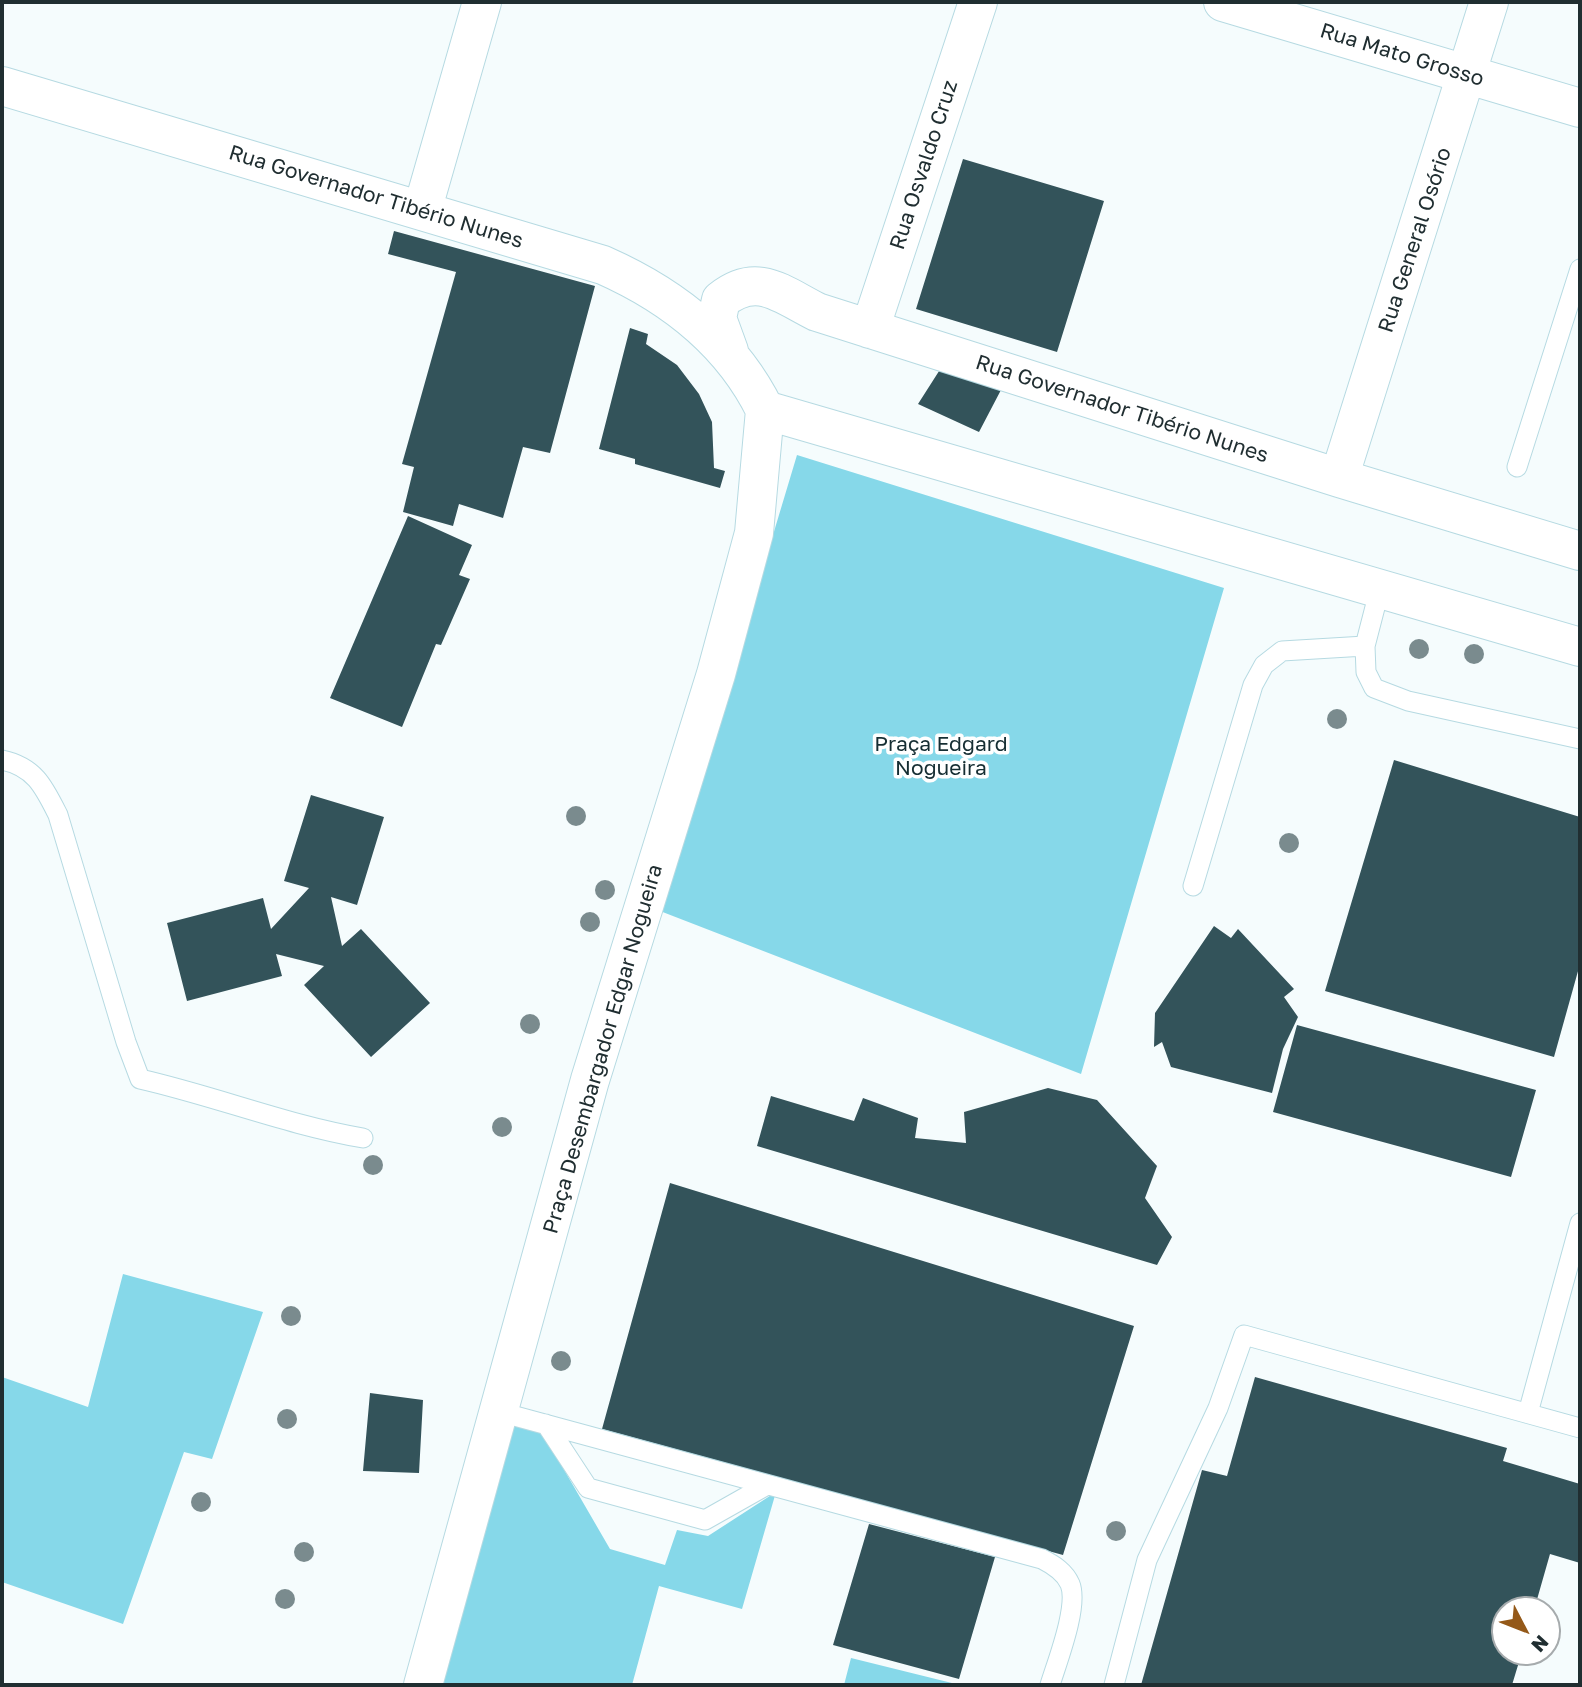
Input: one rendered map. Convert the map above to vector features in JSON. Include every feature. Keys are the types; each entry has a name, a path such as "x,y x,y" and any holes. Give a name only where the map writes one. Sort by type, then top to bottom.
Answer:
{"street":[{"path":"422,211 482,2"},
{"name":"Rua Osvaldo Cruz","path":"870,328 978,2"},
{"name":"Rua Mato Grosso","path":"1223,2 1580,108"},
{"name":"Rua General Osório","path":"1339,478 1489,2"},
{"name":"Rua Governador Tibério Nunes","path":"2,86 603,265 656,292 729,351 750,378 765,410"},
{"name":"Rua Governador Tibério Nunes","path":"729,351 717,318 721,300 736,287 762,285 817,312 1339,478 1580,551"},
{"path":"765,410 1580,647"},
{"name":"Praça Desembargador Edgar Nogueira","path":"423,1685 590,1080 716,674 754,533 765,410"}],"lane":[{"path":"1517,467 1580,269"},
{"path":"1380,588 1365,646 1366,672 1374,688 1385,695 1580,739"},
{"path":"1193,886 1253,685 1264,665 1282,651 1365,646"},
{"path":"2,760 16,763 33,773 41,782 58,815 126,1042 140,1079 203,1094 317,1130 363,1138"},
{"path":"1528,1413 1580,1223"},
{"path":"1114,1685 1147,1560 1218,1408 1244,1335 1580,1428"},
{"path":"500,1412 1042,1559 1059,1568 1070,1584 1073,1600 1050,1685"},
{"path":"546,1424 588,1488 705,1520 767,1485"}],"green space":[{"name":"Praça Edgard Nogueira","path":"797,455 1224,588 1081,1074 660,911"},
{"path":"123,1274 263,1312 212,1459 184,1452 123,1624 2,1582 2,1377 88,1407"},
{"path":"510,1421 541,1430 610,1549 665,1565 677,1530 708,1536 776,1492 742,1609 659,1586 632,1685 437,1685"},
{"path":"851,1658 960,1685 844,1685"}],"building":[{"path":"963,159 1104,201 1057,352 916,309"},
{"path":"394,231 595,286 550,453 523,447 503,518 459,504 453,526 403,512 414,467 402,464 456,272 388,254"},
{"path":"630,328 648,334 646,344 677,365 699,394 712,422 714,468 725,471 720,488 635,464 635,459 599,449"},
{"path":"941,368 1002,388 979,432 918,404"},
{"path":"408,516 472,545 459,575 470,579 441,645 436,644 402,727 330,698"},
{"path":"1394,760 1580,817 1580,964 1554,1057 1325,991"},
{"path":"311,795 384,817 357,905 331,897 342,946 361,929 430,1003 371,1057 304,985 324,966 276,954 282,976 187,1001 167,923 263,898 271,929 309,888 284,881"},
{"path":"1214,926 1231,938 1238,929 1294,989 1284,997 1298,1017 1283,1049 1272,1093 1171,1067 1162,1042 1154,1047 1155,1013"},
{"path":"1297,1025 1536,1090 1511,1177 1273,1112"},
{"path":"1048,1088 1097,1100 1157,1166 1145,1198 1172,1237 1157,1265 757,1146 771,1096 854,1121 863,1098 918,1118 915,1138 966,1143 964,1112"},
{"path":"670,1183 1134,1326 1063,1555 602,1429"},
{"path":"1255,1377 1507,1448 1503,1461 1580,1484 1580,1563 1550,1554 1538,1596 1491,1596 1491,1666 1518,1666 1512,1685 1141,1685 1202,1470 1227,1476"},
{"path":"370,1393 423,1400 419,1473 363,1471"},
{"path":"869,1524 995,1557 959,1679 833,1645"}]}
